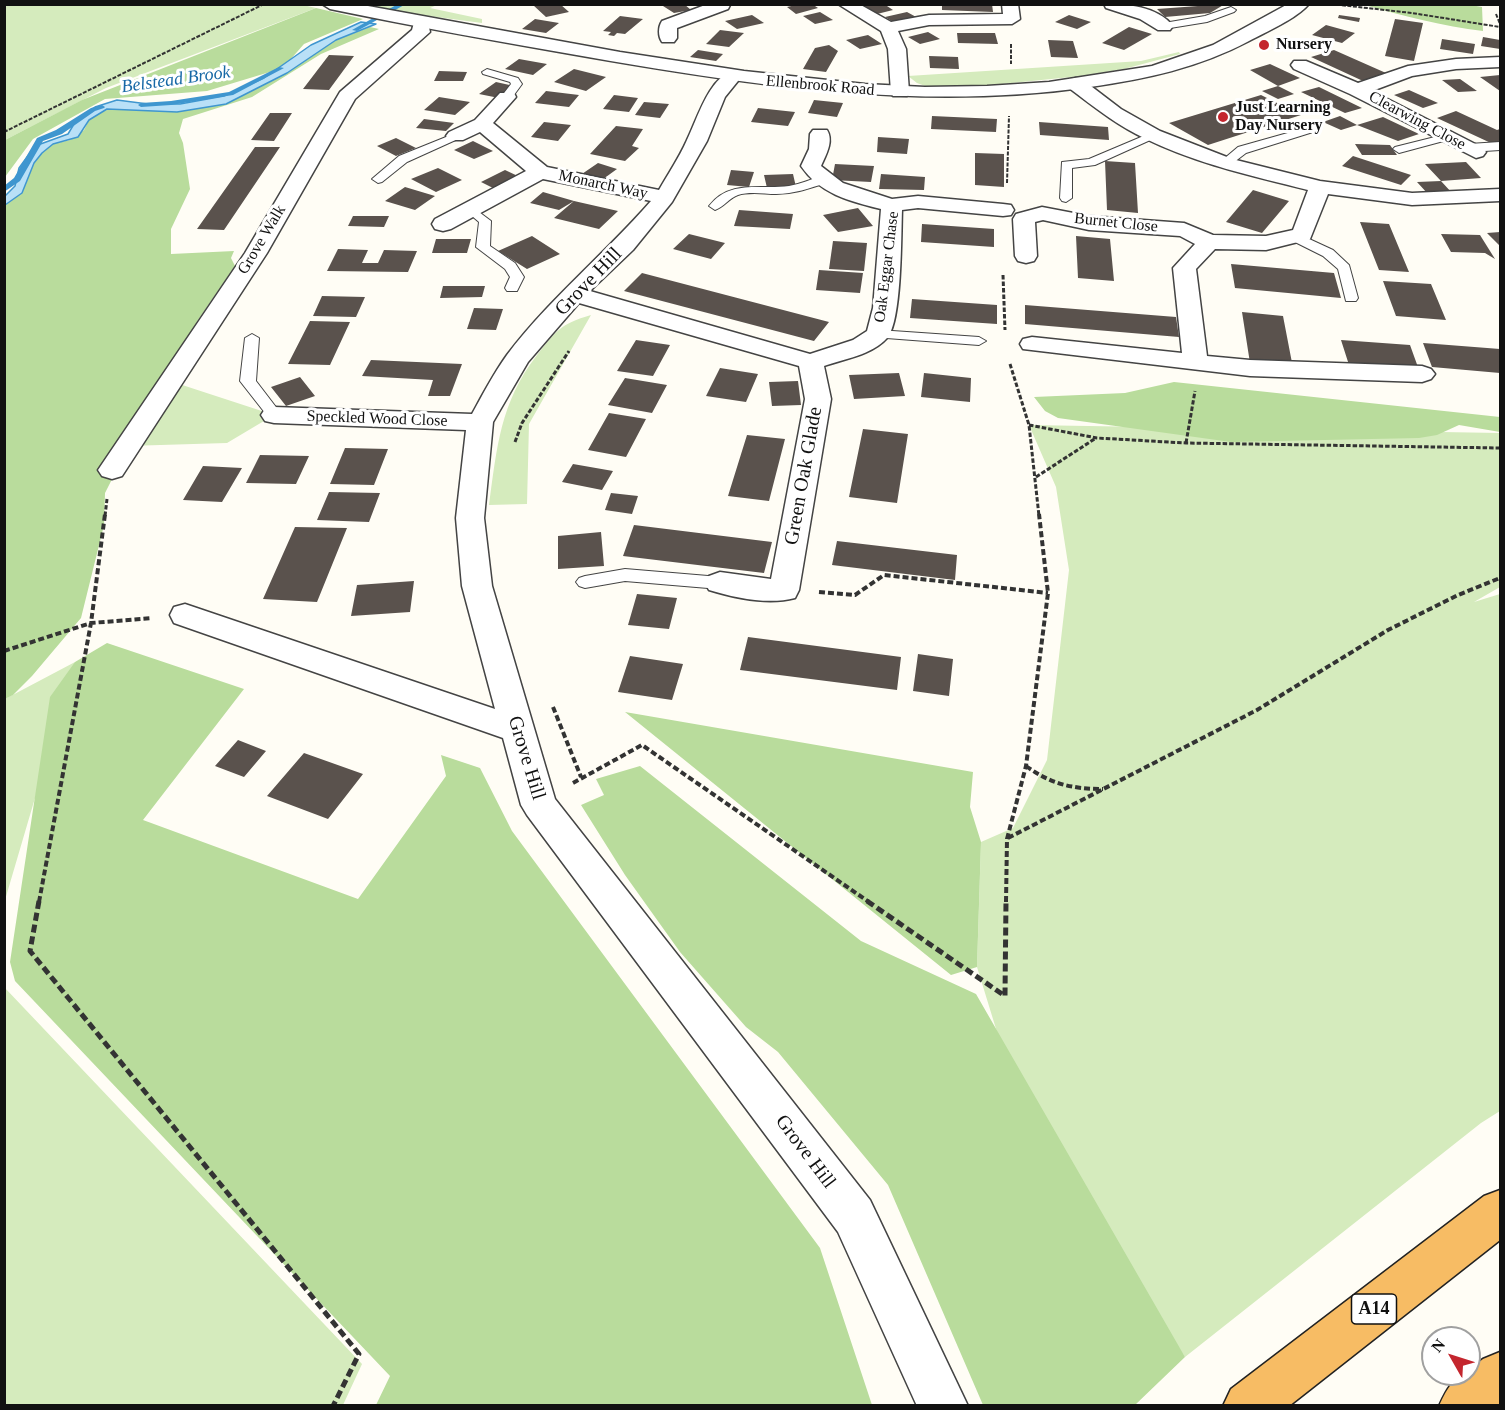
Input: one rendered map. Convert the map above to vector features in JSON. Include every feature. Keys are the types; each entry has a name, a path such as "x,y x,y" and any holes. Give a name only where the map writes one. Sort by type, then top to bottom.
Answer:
{"highway":[{"name":"A14","path":"1248,1406 1500,1212"},
{"path":"1464,1406 1500,1376"}],"street":[{"name":"Ellenbrook Road","path":"330,4 421,23 733,76 830,88 900,92 1010,92 1076,84 1166,68 1242,39 1301,4"},
{"path":"846,4 888,28 897,49 900,92"},
{"path":"888,28 929,20 1012,19 1010,4"},
{"path":"1112,4 1146,15 1164,26"},
{"path":"668,38 668,25 723,5"},
{"name":"Grove Walk","path":"112,470 256,253 346,96 421,32 421,23"},
{"name":"Clearwing Close","path":"1358,90 1408,71 1456,64 1500,62"},
{"name":"Clearwing Close","path":"1300,65 1358,90 1472,150"},
{"name":"Grove Hill","path":"733,76 716,96 697,141 665,198 625,245 574,294 517,359 480,422 470,518 477,586 539,805 854,1216 943,1406"},
{"path":"1076,84 1114,113 1153,135 1225,163 1320,187 1412,199 1500,195"},
{"path":"456,136 494,111"},
{"name":"Monarch Way","path":"494,111 540,172"},
{"path":"820,134 819,149 811,166 817,177 847,192 892,205"},
{"name":"Monarch Way","path":"443,224 540,172 665,198"},
{"path":"1294,236 1302,234 1320,187"},
{"name":"Oak Eggar Chase","path":"811,362 862,345 879,334 885,308 892,205 918,202 1003,210"},
{"name":"Burnet Close","path":"1026,256 1024,219 1042,213 1089,223 1184,230 1209,242 1266,243 1294,236"},
{"path":"1195,362 1184,268 1209,242"},
{"path":"574,294 811,362"},
{"path":"1032,344 1250,368 1422,374"},
{"name":"Green Oak Glade","path":"784,590 818,399 811,362"},
{"name":"Speckled Wood Close","path":"274,415 480,422"},
{"path":"720,583 784,590"},
{"path":"185,615 518,730"}],"lane":[{"path":"1164,26 1207,19 1231,10"},
{"path":"487,72 514,80 518,84 494,111"},
{"path":"1225,163 1242,150 1309,130"},
{"path":"1066,198 1066,165 1092,162 1153,135"},
{"path":"378,178 403,159 456,136"},
{"path":"1399,149 1447,137"},
{"path":"1472,150 1500,146"},
{"path":"715,206 723,197 738,189 786,190 822,180"},
{"path":"471,210 485,220 483,247 510,266 517,277 512,288"},
{"path":"1294,236 1328,253 1344,268 1352,298"},
{"path":"879,334 979,341"},
{"path":"252,338 248,381 274,415"},
{"path":"585,582 625,575 720,583"}],"path":[{"path":"4,132 264,4"},
{"path":"1331,4 1499,20"},
{"path":"514,444 522,423 600,303"},
{"path":"1186,443 1195,397 1195,362"},
{"path":"539,805 581,777 642,745 1005,996 1007,839 1026,766 1048,593 1029,425 1097,438 1186,443 1500,448"},
{"path":"1036,477 1097,438"},
{"path":"112,470 91,623 30,951 359,1354 333,1406"},
{"path":"784,590 855,594 884,574 1048,593"},
{"path":"1007,839 1257,710 1388,630 1458,595 1500,578"},
{"path":"4,651 91,623 185,615"},
{"path":"551,703 581,777"},
{"path":"1026,766 1046,781 1073,790 1106,788"}],"green space":[{"path":"1465,4 1482,7 1483,31 1423,20 1365,5"},
{"path":"5,5 303,5 316,8 106,88 5,140"},
{"path":"346,5 437,5 430,8 482,19 482,23"},
{"path":"316,8 363,19 304,44 283,68 207,91 105,99 33,139 5,177 5,140 82,100"},
{"path":"370,27 379,29 321,54 252,97 183,119 179,133 183,143 190,189 171,229 171,254 234,251 231,258 235,266 198,320 141,422 105,493 104,525 81,618 32,676 13,695 5,699 5,205 22,193 34,163 42,153 53,144 70,140 84,130 89,120 99,112 115,108 177,112 226,104 287,73 336,40"},
{"path":"1179,52 1180,54 1124,69 992,85 928,87 908,76 1141,61"},
{"path":"591,315 529,424 527,504 489,505 502,426 515,391 537,355 554,334 565,325"},
{"path":"170,381 274,415 227,443 127,446"},
{"path":"1174,382 1500,417 1500,432 1459,425 1437,435 1419,438 1231,442 1058,418 1045,411 1034,397 1125,393"},
{"path":"1029,425 1500,433 1500,587 1474,602 1500,594 1500,1111 1481,1123 1185,1357 1032,1146 977,967 981,842 1013,828 1047,760 1069,570 1056,487"},
{"path":"107,643 244,689 143,820 358,899 446,776 441,755 480,768 512,831 820,1248 872,1405 376,1405 390,1376 15,981 10,962 50,697 75,662"},
{"path":"75,662 5,900 5,699"},
{"path":"625,712 973,772 970,807 981,842 977,967 951,975"},
{"path":"640,766 861,941 976,994 1185,1357 1135,1405 983,1405 888,1185 778,1052 746,1027 680,952 625,875 581,805 604,795 596,779"},
{"path":"5,988 362,1364 343,1405 5,1405"}],"water":[{"path":"361,22 376,24 336,40 287,73 226,104 177,112 107,109 89,120 78,137 53,144 42,153 34,163 22,193 5,205 5,196 15,186 19,168 35,146 68,134 77,119 95,107 117,100 148,104 180,104 224,96 264,78 311,45"}],"building":[{"path":"560,4 569,12 546,17 533,5"},
{"path":"684,4 691,10 674,13 663,6"},
{"path":"812,4 818,8 796,14 787,7"},
{"path":"884,4 893,10 877,14 864,6"},
{"path":"942,4 992,4 993,12 942,10"},
{"path":"1225,4 1210,13 1165,17 1157,9"},
{"path":"820,12 833,20 815,24 803,16"},
{"path":"907,12 918,18 895,23 885,17"},
{"path":"752,15 764,23 737,29 725,21"},
{"path":"1069,15 1091,22 1077,29 1055,22"},
{"path":"1339,15 1360,18 1359,22 1338,18"},
{"path":"620,16 643,19 625,34 617,33 614,36 608,35 611,32 603,31"},
{"path":"535,19 559,23 546,33 522,29"},
{"path":"1395,19 1423,23 1414,61 1385,56"},
{"path":"1326,25 1355,33 1342,43 1312,35"},
{"path":"1129,27 1152,34 1124,50 1102,43"},
{"path":"720,30 744,33 729,47 706,44"},
{"path":"928,32 940,39 920,44 908,37"},
{"path":"957,33 995,33 998,44 958,43"},
{"path":"868,35 882,44 860,49 846,40"},
{"path":"1483,37 1500,40 1500,49 1481,46"},
{"path":"1442,39 1475,44 1473,54 1440,49"},
{"path":"1048,40 1073,41 1078,58 1051,57"},
{"path":"829,45 838,51 826,72 803,69 815,48"},
{"path":"698,50 723,54 716,61 690,57"},
{"path":"1334,50 1386,73 1363,81 1311,57"},
{"path":"329,55 354,56 329,90 303,89"},
{"path":"929,56 958,57 959,69 930,68"},
{"path":"519,59 547,64 533,75 505,69"},
{"path":"1270,64 1300,78 1278,86 1250,70"},
{"path":"574,69 606,77 586,91 554,82"},
{"path":"439,71 467,72 463,81 434,81"},
{"path":"1500,75 1500,91 1480,77"},
{"path":"1460,79 1477,91 1458,92 1442,80"},
{"path":"496,82 514,86 499,98 479,94"},
{"path":"1278,86 1294,94 1278,99 1262,91"},
{"path":"1319,87 1362,108 1345,113 1301,92"},
{"path":"1409,90 1438,103 1423,108 1394,95"},
{"path":"546,91 579,95 569,107 535,103"},
{"path":"614,95 638,98 629,112 603,109"},
{"path":"1261,95 1301,115 1208,145 1169,123"},
{"path":"439,97 470,102 455,115 424,110"},
{"path":"814,100 843,103 837,117 808,113"},
{"path":"644,102 669,104 660,118 635,115"},
{"path":"758,108 795,112 788,126 751,122"},
{"path":"1456,111 1497,130 1500,129 1500,142 1493,144 1437,118"},
{"path":"270,113 292,113 274,141 251,140"},
{"path":"932,116 997,119 996,132 931,129"},
{"path":"1340,116 1357,125 1341,130 1323,122"},
{"path":"1383,117 1419,134 1398,141 1357,125"},
{"path":"424,119 454,123 446,131 416,128"},
{"path":"544,122 571,125 558,141 531,137"},
{"path":"1039,122 1108,127 1109,140 1040,135"},
{"path":"616,126 643,129 632,146 639,148 625,161 590,154"},
{"path":"878,137 909,139 907,154 877,152"},
{"path":"396,138 416,148 396,156 377,146"},
{"path":"473,141 493,151 474,159 454,150"},
{"path":"1355,144 1390,145 1397,155 1362,155"},
{"path":"255,147 280,147 224,230 197,229"},
{"path":"975,153 1004,154 1004,187 975,185"},
{"path":"1353,156 1411,175 1401,185 1342,166"},
{"path":"1105,161 1135,163 1138,213 1107,210"},
{"path":"1466,162 1481,178 1441,181 1425,164"},
{"path":"598,163 617,169 599,182 579,176"},
{"path":"835,164 874,166 871,182 832,180"},
{"path":"438,168 462,180 436,192 411,179"},
{"path":"505,170 522,178 497,190 481,182"},
{"path":"731,170 754,172 749,187 727,185"},
{"path":"793,174 796,187 767,188 764,175"},
{"path":"881,174 925,177 924,190 879,189"},
{"path":"1441,181 1452,193 1428,194 1417,182"},
{"path":"405,187 435,196 415,210 385,201"},
{"path":"1253,190 1289,201 1262,233 1226,222"},
{"path":"543,192 574,201 559,210 530,203"},
{"path":"574,201 618,211 599,229 554,218"},
{"path":"858,208 873,226 838,232 823,215"},
{"path":"739,210 793,214 790,229 734,226"},
{"path":"353,216 389,216 384,227 348,226"},
{"path":"1360,222 1389,224 1409,272 1379,270"},
{"path":"922,224 994,229 994,247 921,242"},
{"path":"1500,232 1500,246 1487,233"},
{"path":"689,234 725,243 711,259 673,249"},
{"path":"1441,234 1480,235 1495,259 1485,253 1451,252"},
{"path":"532,236 560,254 527,269 498,251"},
{"path":"1076,236 1110,239 1114,281 1078,278"},
{"path":"436,239 471,239 467,253 432,253"},
{"path":"833,241 867,243 864,271 829,269"},
{"path":"338,249 368,250 362,263 378,263 384,250 417,251 408,272 327,271"},
{"path":"1231,264 1334,273 1341,298 1235,288"},
{"path":"819,270 863,273 860,293 816,290"},
{"path":"642,273 829,322 814,341 624,291"},
{"path":"1383,281 1431,284 1446,320 1396,316"},
{"path":"443,286 485,286 482,297 440,298"},
{"path":"322,296 365,297 356,317 313,316"},
{"path":"912,299 997,305 997,324 910,318"},
{"path":"1025,305 1176,317 1179,337 1025,324"},
{"path":"474,308 503,309 496,330 467,329"},
{"path":"1242,312 1283,316 1293,368 1250,363"},
{"path":"310,321 350,322 330,365 288,364"},
{"path":"636,340 670,345 653,376 617,371"},
{"path":"1341,340 1410,345 1419,370 1349,365"},
{"path":"1423,343 1500,349 1500,373 1432,367"},
{"path":"371,360 462,364 450,396 428,396 433,380 362,376"},
{"path":"720,368 758,374 746,402 706,396"},
{"path":"899,373 905,396 854,399 849,375"},
{"path":"924,373 971,378 970,402 921,397"},
{"path":"300,377 315,396 286,406 271,387"},
{"path":"625,378 667,385 652,413 608,405"},
{"path":"798,381 801,405 772,406 769,382"},
{"path":"609,413 646,419 626,457 588,450"},
{"path":"863,429 908,434 897,503 849,497"},
{"path":"747,435 785,439 769,501 728,496"},
{"path":"345,448 388,449 374,485 330,484"},
{"path":"260,455 309,456 296,484 246,483"},
{"path":"573,464 613,471 602,490 562,482"},
{"path":"203,466 242,468 222,502 183,500"},
{"path":"329,492 380,493 369,522 317,520"},
{"path":"611,493 638,496 632,514 605,510"},
{"path":"634,525 772,542 764,573 623,556"},
{"path":"295,527 347,528 317,602 263,599"},
{"path":"601,532 604,566 558,569 558,536"},
{"path":"837,541 957,555 955,580 832,565"},
{"path":"414,581 410,612 351,616 357,585"},
{"path":"637,594 677,598 669,629 628,625"},
{"path":"748,637 901,657 897,690 740,670"},
{"path":"918,654 953,659 949,696 913,691"},
{"path":"630,656 683,664 672,700 618,692"},
{"path":"238,740 266,751 244,777 215,766"},
{"path":"304,753 363,774 328,819 267,796"}],"waterway":[{"name":"Belstead Brook","path":"355,30 403,4"},
{"name":"Belstead Brook","path":"141,105 231,94 281,68"},
{"name":"Belstead Brook","path":"4,190 17,179 40,140 59,132 93,109 102,107"}],"place":[{"name":"Nursery","path":"1264,45"},
{"name":"Just Learning Day Nursery","path":"1223,117"}]}
